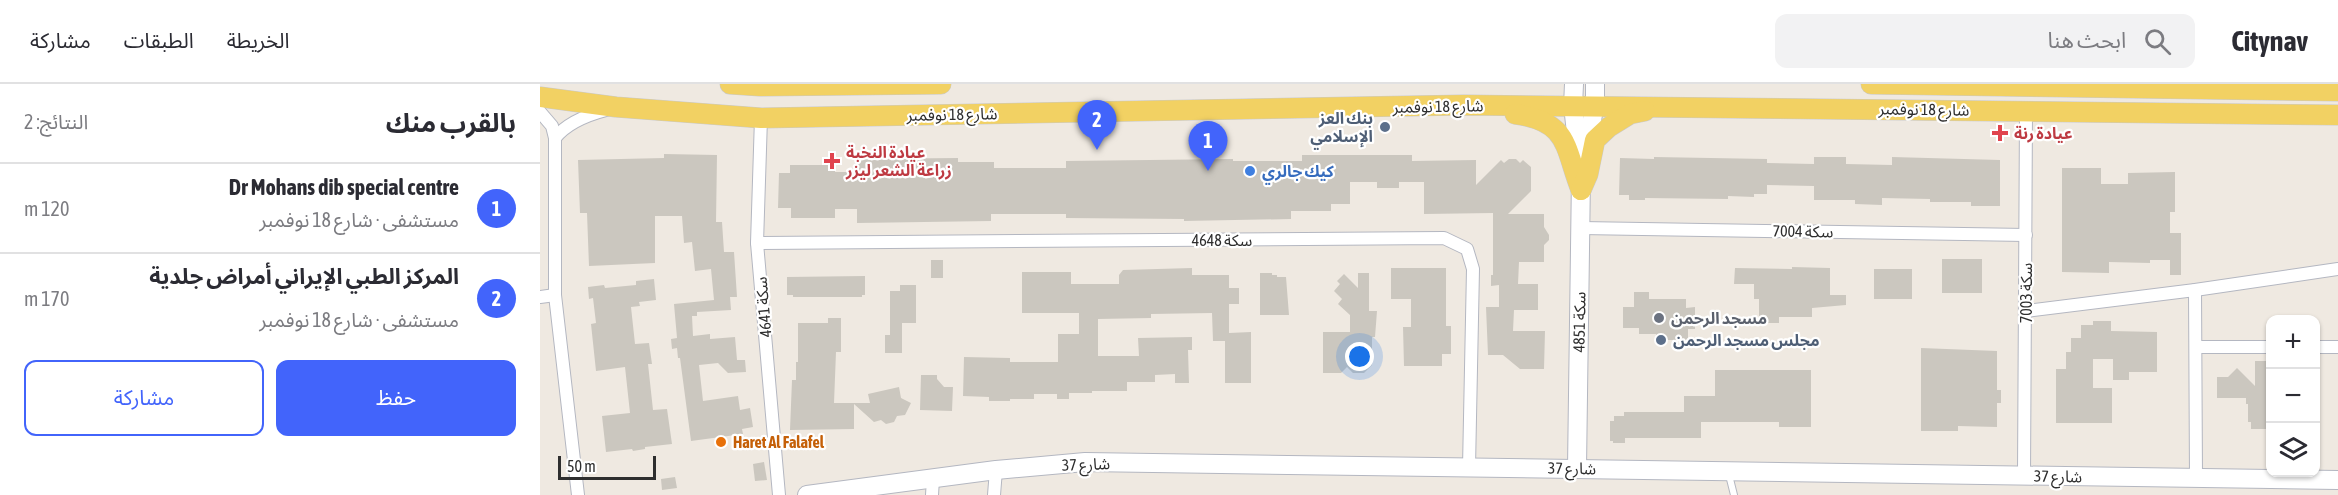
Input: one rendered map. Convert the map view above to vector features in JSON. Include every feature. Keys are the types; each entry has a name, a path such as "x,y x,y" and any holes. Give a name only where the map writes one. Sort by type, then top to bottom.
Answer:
{"main road":[{"name":"شارع 18 نوفمبر","path":"730,84 941,84"},
{"name":"شارع 18 نوفمبر","path":"1871,84 2248,86 2338,91"},
{"name":"شارع 18 نوفمبر","path":"540,96 616,107 761,118 1464,105 2338,115"},
{"path":"1464,105 1534,117 1554,128 1566,141 1581,183"},
{"path":"1581,183 1588,174 1595,140 1609,127 1630,114 1665,106"}],"street":[{"name":"سكة 4851","path":"1574,84 1573,106 1581,183 1577,468"},
{"name":"سكة 4851","path":"1581,183 1595,105 1595,84"},
{"path":"555,138 568,126 592,114 616,107"},
{"name":"سكة 7003","path":"2024,475 2026,111"},
{"path":"540,112 552,126 555,138 555,295 578,495"},
{"name":"سكة 4641","path":"761,118 757,243 779,495"},
{"name":"سكة 7004","path":"1581,228 2026,235"},
{"name":"سكة 4648","path":"757,243 1444,238 1467,249 1473,269 1469,467"},
{"path":"2026,311 2338,269"},
{"path":"2195,290 2196,478"},
{"path":"540,297 555,295"},
{"path":"2196,346 2266,347"},
{"path":"2320,347 2338,347"},
{"name":"شارع 37","path":"807,495 933,487 996,470 1085,462 2338,480"},
{"path":"994,495 996,470"}],"lane":[{"path":"1728,471 1734,495"}],"building":[{"path":"664,154 717,155 716,222 722,222 724,252 734,252 737,297 730,297 731,310 697,312 697,316 692,316 693,336 710,334 710,339 735,337 737,360 745,360 746,372 728,373 718,363 699,365 703,401 738,396 740,410 750,408 753,427 742,429 743,434 691,441 680,358 678,358 677,348 672,349 671,339 677,338 674,304 714,300 711,269 695,271 692,242 684,243 682,216 655,216 655,263 589,266 587,213 580,213 578,160 664,158"},
{"path":"1302,155 1412,155 1412,161 1476,160 1476,185 1501,160 1504,163 1509,159 1516,159 1520,163 1523,160 1531,167 1531,191 1508,214 1544,214 1544,227 1549,240 1544,245 1544,262 1519,262 1518,284 1538,284 1538,310 1514,310 1513,331 1545,331 1544,369 1520,369 1503,355 1488,355 1486,307 1499,307 1499,285 1491,286 1493,213 1424,214 1424,182 1399,182 1399,188 1377,188 1377,182 1350,182 1350,204 1331,204 1331,211 1291,211 1291,219 1184,221 1184,219 1066,218 1066,214 991,214 991,221 857,223 857,209 835,209 835,218 791,218 791,208 778,208 779,173 790,173 790,165 835,165 835,172 857,172 857,159 958,158 958,162 994,162 994,168 1066,168 1066,161 1233,159 1233,161 1302,161"},
{"path":"1654,157 1767,159 1767,163 1814,164 1814,157 1846,157 1846,164 1892,165 1892,157 2000,160 2000,206 1971,206 1971,202 1930,202 1930,199 1882,198 1882,205 1855,204 1855,200 1814,200 1814,186 1767,185 1767,194 1754,194 1754,197 1728,196 1728,199 1645,198 1645,200 1629,200 1629,195 1619,195 1620,158 1654,159"},
{"path":"2062,168 2101,168 2101,184 2128,184 2128,173 2175,172 2175,212 2170,212 2170,233 2181,233 2181,275 2170,275 2170,260 2150,260 2150,263 2109,262 2109,273 2062,272"},
{"path":"1942,259 1982,259 1982,293 1942,293"},
{"path":"931,260 943,260 943,278 931,278"},
{"path":"1792,267 1830,268 1830,295 1846,295 1846,305 1812,308 1812,317 1779,317 1779,323 1759,323 1759,299 1754,299 1754,284 1734,284 1735,268 1792,269"},
{"path":"1192,268 1192,275 1229,275 1229,288 1239,288 1239,304 1229,304 1229,333 1251,332 1251,383 1225,383 1225,341 1213,341 1212,313 1151,314 1151,318 1098,319 1098,356 1139,356 1138,338 1192,337 1192,350 1188,350 1189,383 1175,383 1175,374 1155,375 1155,382 1127,382 1127,391 1069,393 1069,399 1057,399 1057,394 1034,394 1034,399 1010,399 1010,401 989,401 989,397 963,396 964,357 1010,358 1010,362 1058,362 1058,334 1079,334 1079,313 1022,313 1022,272 1071,272 1071,284 1119,284 1119,275 1123,270"},
{"path":"1391,268 1446,268 1446,326 1451,326 1451,354 1442,354 1442,366 1404,366 1403,327 1411,327 1411,299 1391,299"},
{"path":"1874,269 1912,269 1912,299 1874,299"},
{"path":"1260,273 1272,273 1277,277 1286,277 1289,315 1260,315"},
{"path":"1358,273 1369,273 1369,311 1377,311 1375,337 1372,337 1372,365 1364,373 1353,373 1347,367 1341,373 1323,373 1323,332 1350,332 1350,315 1338,304 1342,299 1334,291 1340,284 1337,281 1344,274 1358,288"},
{"path":"865,276 865,295 862,297 793,297 793,295 787,295 787,277"},
{"path":"654,279 656,300 639,302 640,306 631,307 635,344 649,343 652,364 648,364 653,410 667,409 672,444 645,447 645,449 633,451 632,449 606,452 602,416 630,413 625,367 596,371 591,324 596,323 593,298 589,299 588,287 636,285 636,281"},
{"path":"900,285 916,285 916,323 902,323 902,353 885,353 885,335 890,335 890,291 900,291"},
{"name":"مسجد الرحمن","path":"1634,292 1649,292 1649,299 1686,299 1686,308 1695,307 1695,329 1688,329 1688,340 1656,340 1656,334 1639,334 1639,328 1623,328 1623,307 1634,307"},
{"path":"828,318 841,318 841,352 836,352 834,403 870,403 868,394 899,387 901,398 911,403 905,415 897,416 894,422 886,424 881,420 874,422 854,404 854,429 790,430 792,380 796,380 796,362 798,362 798,323 828,323"},
{"path":"2093,321 2111,321 2111,331 2157,332 2157,372 2129,372 2129,380 2113,380 2113,359 2093,359 2093,388 2112,388 2112,423 2056,423 2056,369 2066,369 2066,352 2071,352 2071,338 2081,338 2081,325 2093,325"},
{"path":"1921,348 1997,351 1997,390 2001,390 2001,403 1997,403 1997,427 1958,426 1958,431 1921,431"},
{"path":"2255,361 2266,361 2266,429 2251,429 2251,422 2248,422 2246,398 2217,398 2217,377 2228,377 2237,368 2255,386"},
{"path":"1715,370 1811,370 1811,427 1779,427 1779,422 1701,422 1701,438 1625,438 1625,443 1610,441 1610,421 1614,421 1614,416 1624,416 1624,412 1684,412 1684,396 1715,396"},
{"path":"921,375 937,375 937,379 944,387 953,387 952,411 920,410"},
{"path":"764,462 767,480 755,481 753,464"},
{"path":"675,477 677,488 662,490 661,479"}],"place":[{"name":"بنك العز الإسلامي","path":"1385,127"},
{"name":"عيادة رنة","path":"2000,133"},
{"name":"المركز الطبي الإيراني أمراض جلدية","path":"1097,150"},
{"name":"عيادة النخبة زراعة الشعر ليزر","path":"832,161"},
{"name":"Dr Mohans dib special centre","path":"1208,171"},
{"name":"كيك جالري","path":"1250,171"},
{"name":"مسجد الرحمن","path":"1659,318"},
{"name":"مجلس مسجد الرحمن","path":"1661,340"},
{"name":"Haret Al Falafel","path":"721,442"}]}
